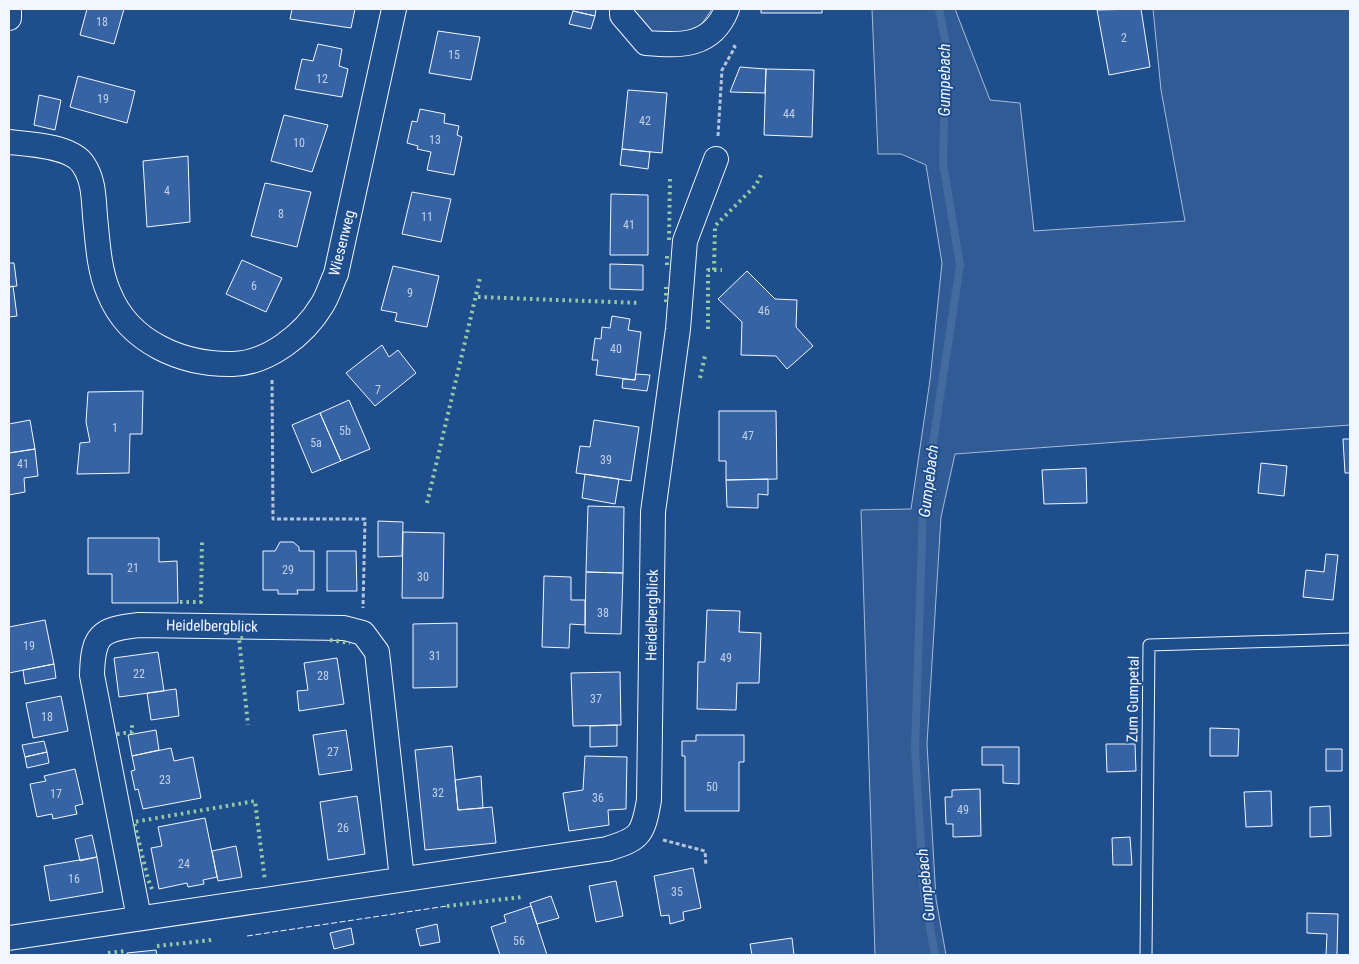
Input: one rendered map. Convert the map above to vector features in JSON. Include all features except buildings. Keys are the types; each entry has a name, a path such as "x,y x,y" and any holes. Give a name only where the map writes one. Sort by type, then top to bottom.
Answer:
{"street":[{"path":"9,9 9,18"},
{"name":"Wiesenweg","path":"9,142 32,144 64,151 83,162 94,186 94,215 100,257 109,294 125,318 140,335 161,350 189,359 217,364 240,363 272,352 300,331 322,306 336,274 394,9"},
{"path":"622,9 622,15 646,43 677,46 700,40 715,30 728,9"},
{"name":"Heidelbergblick","path":"638,834 645,824 649,800 654,512 678,329 685,240 716,159"},
{"name":"Heidelbergblick","path":"139,918 92,675 93,648 104,633 119,627 139,625 344,628 363,633"},
{"path":"363,633 377,652 402,879"},
{"path":"9,938 607,849 632,841 638,834"}],"lane":[{"name":"Zum Gumpetal","path":"1146,955 1149,645 1350,639"}],"path":[{"path":"715,30 736,47 722,70 716,159"},
{"path":"272,352 273,519 365,519 363,633"},
{"path":"638,834 705,851 706,866"}],"shaded area":[{"path":"633,9 712,9 701,25 677,35 654,35"},
{"path":"872,9 955,9 990,100 1020,103 1034,231 1185,221 1161,90 1153,9 1350,9 1350,425 955,454 941,517 927,744 936,899 946,955 875,955 861,510 911,509 930,380 942,263 926,165 901,154 878,154"}],"waterway":[{"name":"Gumpebach","path":"935,955 924,894 915,750 923,509 960,265 943,163 946,45 939,9"}],"hedge":[{"path":"714,270 715,226 756,185 761,175"},
{"path":"669,240 670,177"},
{"path":"667,253 667,265"},
{"path":"708,329 708,270 722,270"},
{"path":"427,503 480,278"},
{"path":"666,287 666,302"},
{"path":"478,297 640,303"},
{"path":"700,378 705,356"},
{"path":"180,602 201,602 202,539"},
{"path":"243,638 239,638 248,725"},
{"path":"330,640 350,643"},
{"path":"117,734 132,732 132,723"},
{"path":"152,889 134,822 255,801 265,881"},
{"path":"447,906 522,897"},
{"path":"157,946 212,940"},
{"path":"108,953 125,951"}],"fence":[{"path":"247,936 447,906"}]}
